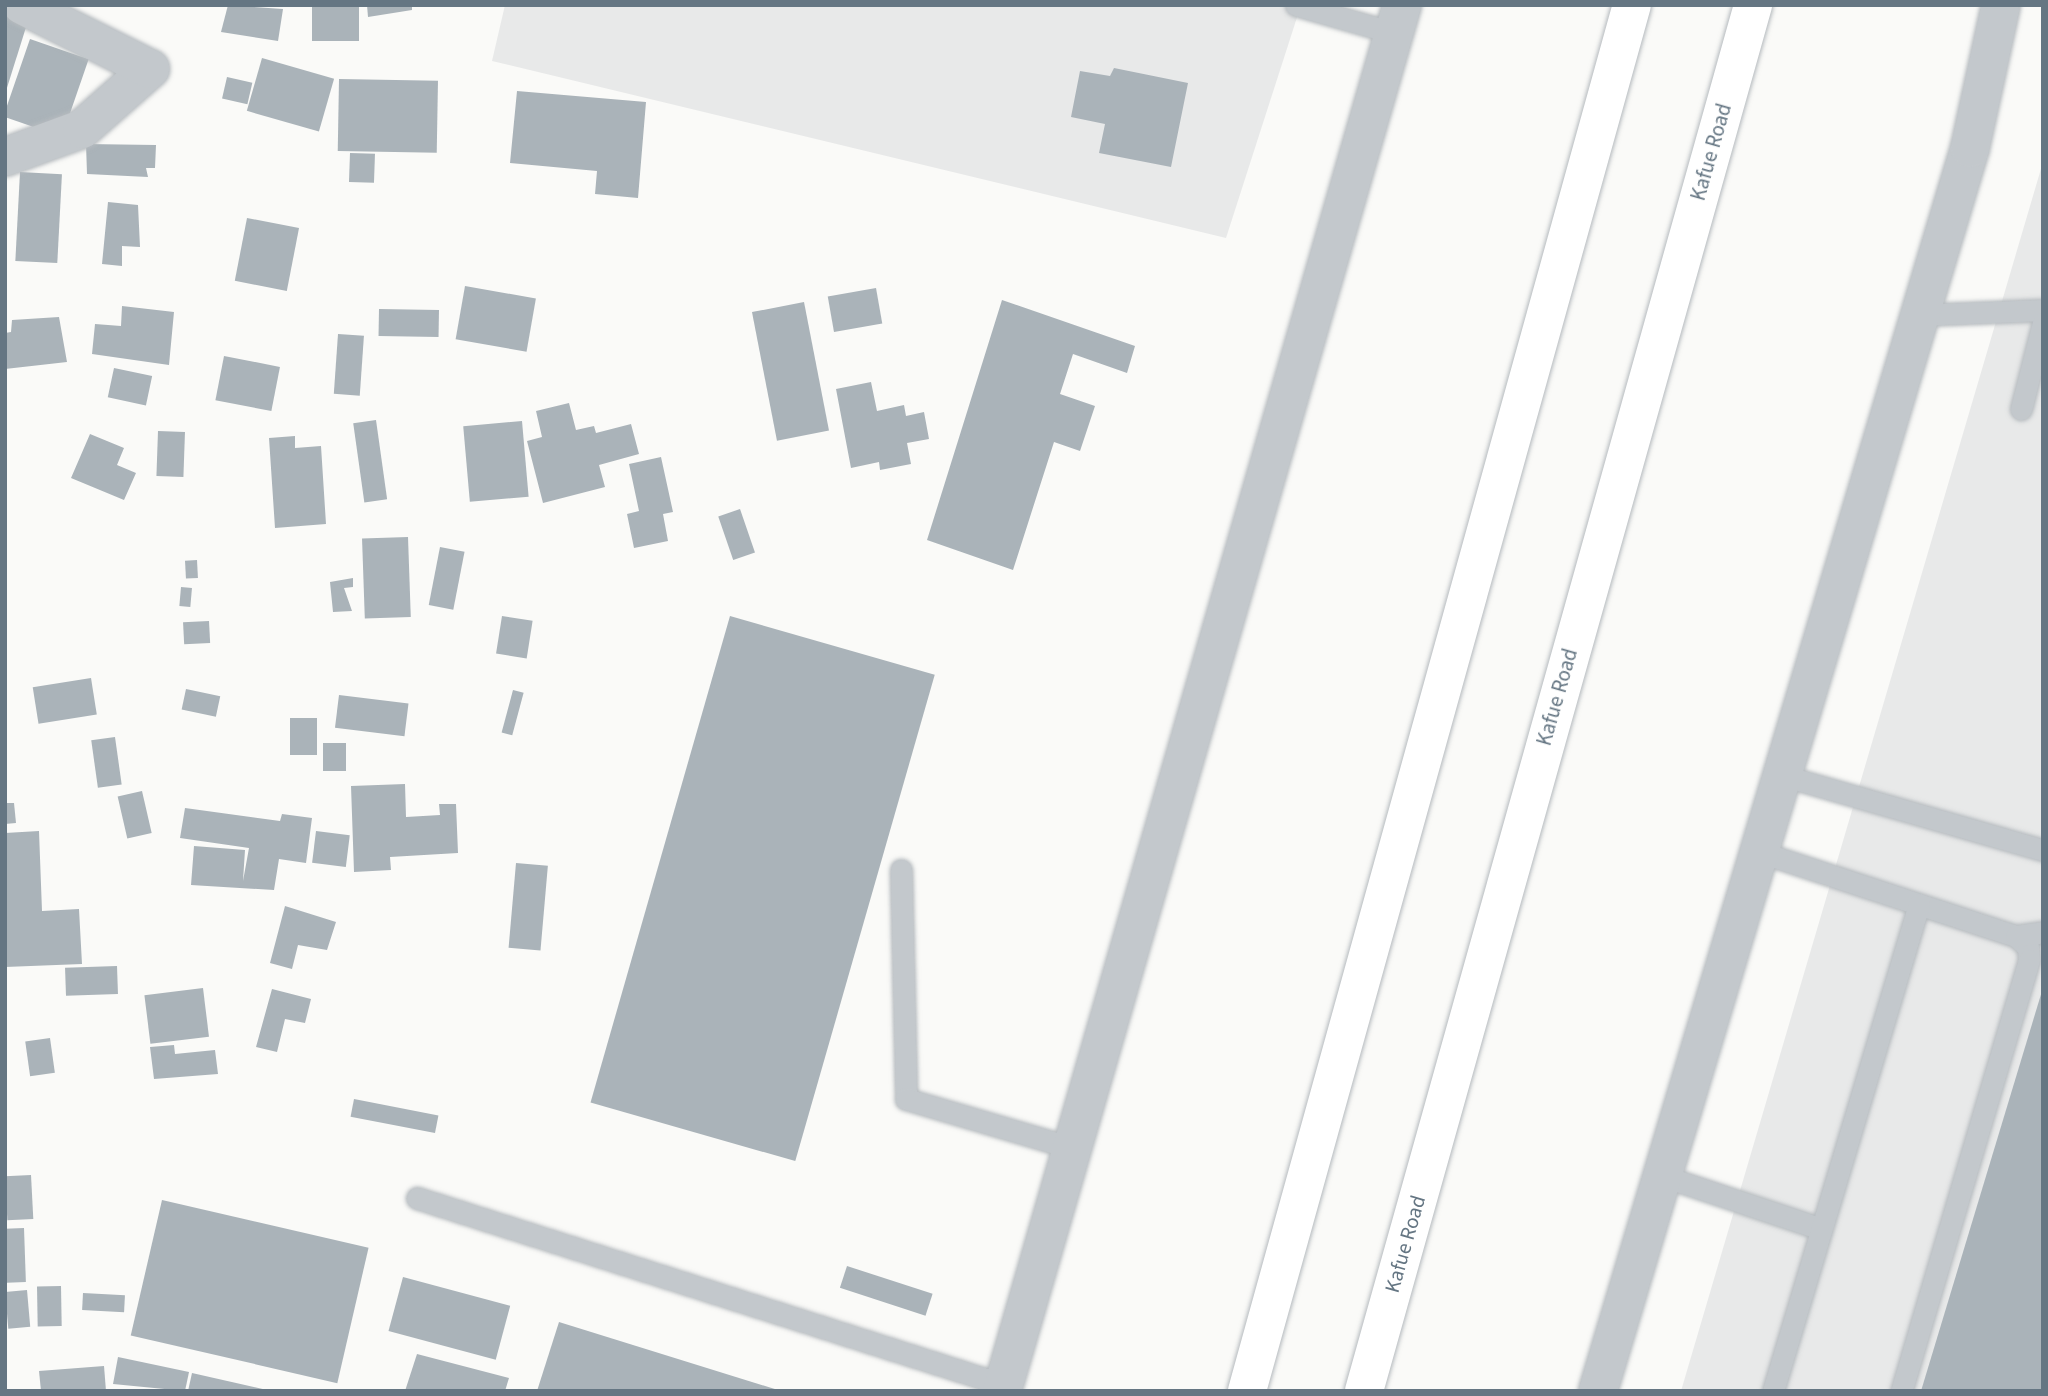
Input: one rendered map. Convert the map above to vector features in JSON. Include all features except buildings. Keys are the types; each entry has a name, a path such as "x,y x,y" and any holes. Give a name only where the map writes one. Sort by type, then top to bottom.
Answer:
{"main road":[{"path":"1247,1391 1632,5"},
{"name":"Kafue Road","path":"1364,1391 1753,5"}],"street":[{"path":"5,157 82,129 150,69 22,5"},
{"path":"1598,1391 1970,148 2001,5"},
{"path":"1003,1388 1398,19"}],"lane":[{"path":"1296,5 1398,19"},
{"path":"1919,315 2043,310"},
{"path":"2021,409 2043,323"},
{"path":"1782,775 2043,850"},
{"path":"1760,852 2016,936 2028,947 2029,960 1901,1391"},
{"path":"901,870 906,1099 1072,1148"},
{"path":"1773,1391 1919,904"},
{"path":"2016,936 2043,932"},
{"path":"1663,1176 1821,1229"},
{"path":"417,1198 1003,1388"}],"shaded area":[{"path":"505,5 1301,5 1226,238 492,61"},
{"path":"2043,162 2043,1391 1681,1391"}]}
